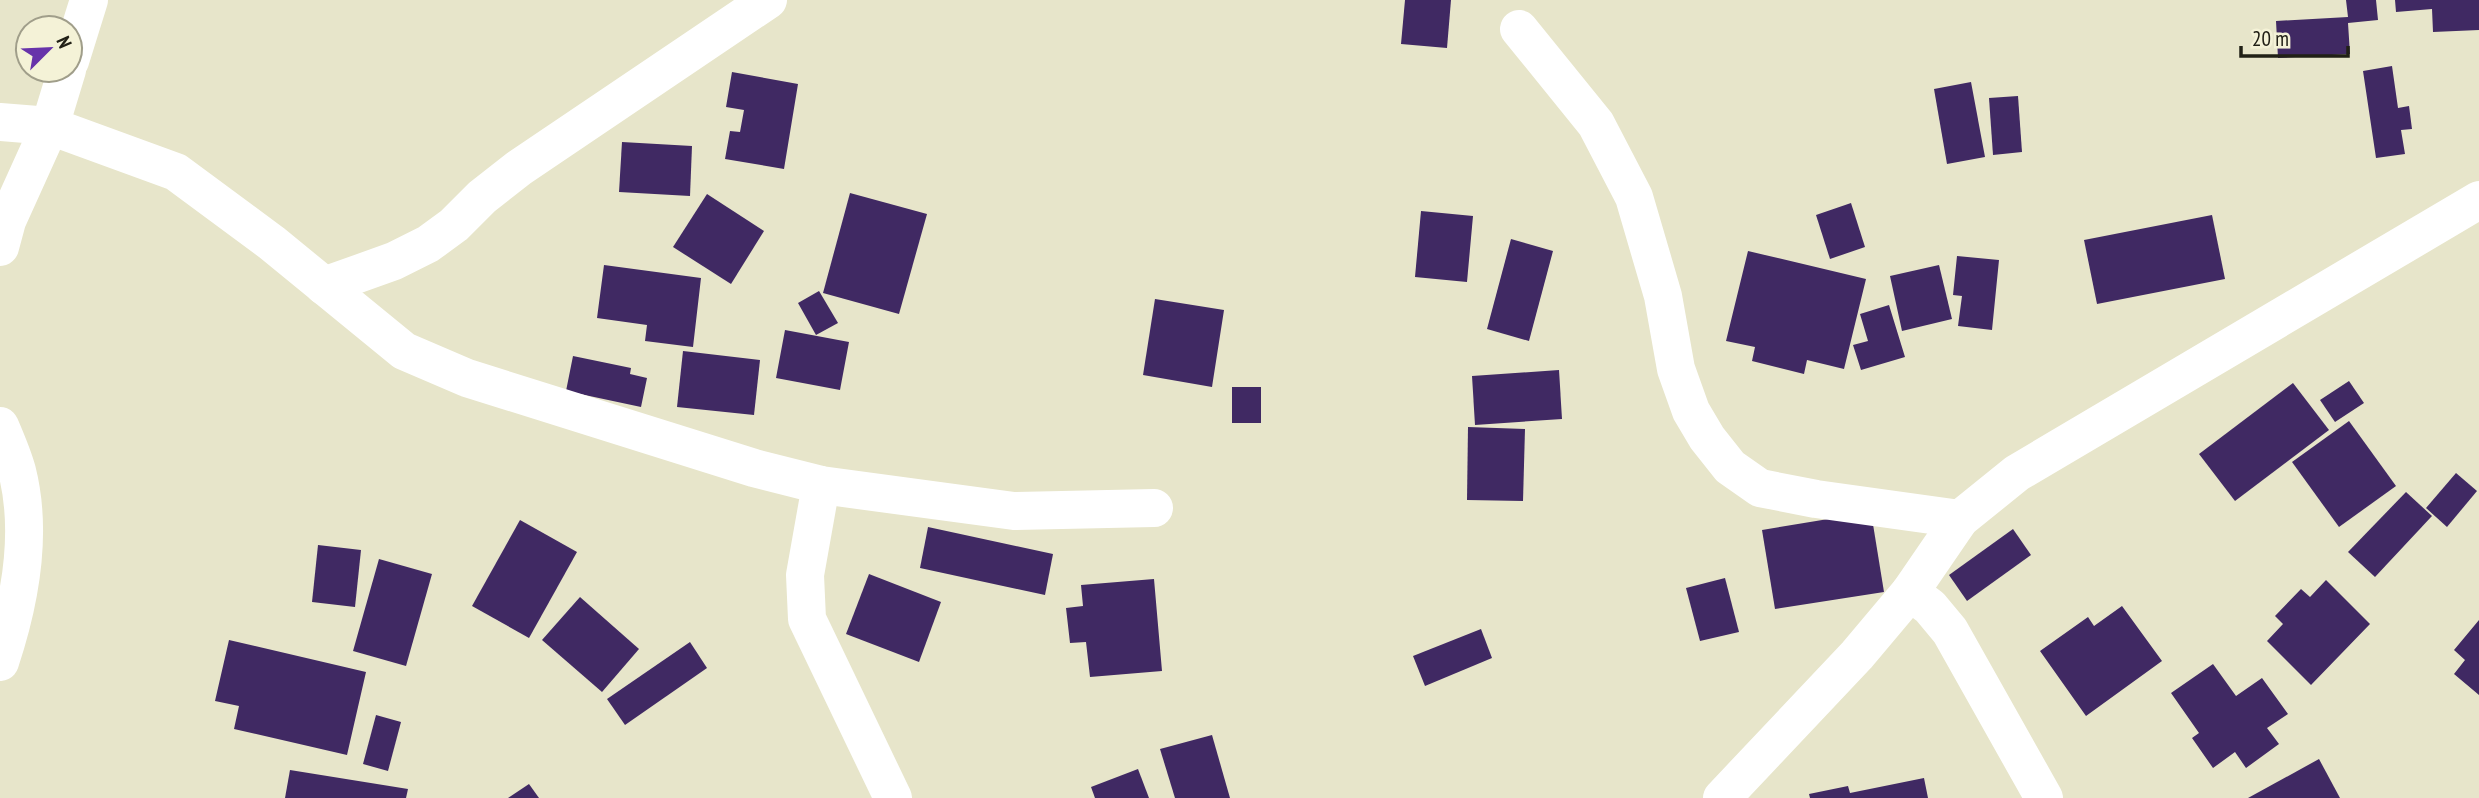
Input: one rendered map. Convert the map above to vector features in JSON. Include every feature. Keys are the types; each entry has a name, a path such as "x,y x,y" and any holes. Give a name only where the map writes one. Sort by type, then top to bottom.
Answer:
{"street":[{"path":"324,286 394,261 428,244 519,168 768,0"},
{"path":"1519,29 1596,124 1634,197 1663,296 1675,369 1691,411 1707,438 1730,467 1760,488 1960,519"},
{"path":"0,247 7,221 50,126 63,84"},
{"path":"0,122 50,126 176,173 272,243 404,351 467,378 754,468 821,485 1014,510 1154,508"},
{"path":"1723,798 1857,655 1910,592 1960,519 2017,473 2479,200"},
{"path":"0,426 17,471 26,540 11,629 0,662"},
{"path":"821,485 805,575 807,620 893,798"},
{"path":"1910,592 1930,607 1950,631 2044,798"}],"building":[{"path":"1405,0 1451,0 1447,48 1401,44"},
{"path":"2346,0 2376,0 2378,20 2348,23 2350,54 2278,58 2276,21 2348,17"},
{"path":"2395,0 2479,0 2479,30 2433,32 2432,9 2396,12"},
{"path":"2392,66 2398,108 2409,106 2412,129 2401,130 2405,154 2376,158 2363,71"},
{"path":"732,72 798,84 784,169 725,159 730,131 740,132 744,110 726,107"},
{"path":"1971,82 1985,157 1947,164 1934,89"},
{"path":"2018,96 2022,152 1993,155 1989,98"},
{"path":"622,142 692,146 690,196 619,192"},
{"path":"850,193 927,214 899,314 823,293"},
{"path":"707,194 764,231 731,284 673,247"},
{"path":"1851,203 1865,247 1830,259 1816,215"},
{"path":"1421,211 1473,216 1467,282 1415,277"},
{"path":"2212,215 2225,279 2097,304 2084,240"},
{"path":"1511,239 1553,251 1529,341 1487,329"},
{"path":"1748,251 1866,279 1844,369 1807,360 1804,374 1752,361 1755,347 1726,341"},
{"path":"1957,256 1999,260 1992,330 1958,326 1962,296 1953,295"},
{"path":"604,265 701,278 693,347 645,341 647,325 597,318"},
{"path":"1939,265 1952,319 1902,331 1890,276"},
{"path":"819,291 838,323 816,335 798,303"},
{"path":"1155,299 1224,310 1212,387 1143,375"},
{"path":"1889,305 1905,357 1861,370 1853,345 1868,341 1860,314"},
{"path":"785,330 849,342 840,390 776,378"},
{"path":"683,351 760,360 754,415 677,407"},
{"path":"573,356 631,368 630,374 647,378 641,407 566,391"},
{"path":"1559,370 1562,419 1475,425 1472,376"},
{"path":"2349,381 2364,403 2335,422 2320,400"},
{"path":"2293,383 2329,430 2235,501 2199,454"},
{"path":"1232,387 1261,387 1261,423 1232,423"},
{"path":"2349,421 2396,486 2339,527 2292,462"},
{"path":"1468,427 1525,429 1523,501 1467,500"},
{"path":"2456,473 2477,491 2447,527 2426,508"},
{"path":"2406,492 2432,516 2375,577 2348,552"},
{"path":"1871,512 1884,592 1775,609 1762,530"},
{"path":"520,520 577,552 529,638 472,606"},
{"path":"928,527 1053,554 1045,595 920,568"},
{"path":"2013,529 2031,555 1967,601 1949,575"},
{"path":"318,545 361,550 355,607 312,602"},
{"path":"379,559 432,574 406,666 353,651"},
{"path":"869,574 941,602 919,662 846,634"},
{"path":"1725,578 1739,632 1700,641 1686,588"},
{"path":"1154,579 1162,671 1090,677 1086,642 1070,643 1066,608 1083,606 1081,585"},
{"path":"2326,580 2370,624 2311,685 2267,641 2283,624 2275,616 2301,589 2310,597"},
{"path":"580,597 639,649 602,692 542,640"},
{"path":"2122,606 2162,661 2086,716 2040,651 2088,617 2094,626"},
{"path":"2479,620 2479,695 2454,674 2465,660 2454,650"},
{"path":"1481,629 1492,658 1425,686 1413,656"},
{"path":"229,640 366,672 347,755 234,729 239,706 215,701"},
{"path":"690,642 707,668 625,725 607,699"},
{"path":"2213,664 2236,696 2262,678 2288,714 2267,728 2279,744 2246,768 2235,752 2213,768 2192,738 2199,733 2171,693"},
{"path":"376,715 401,722 388,771 363,764"},
{"path":"1212,735 1230,798 1175,798 1160,749"},
{"path":"2319,759 2340,798 2248,798"},
{"path":"1138,769 1149,798 1095,798 1091,787"},
{"path":"290,770 408,789 406,798 285,798"},
{"path":"1924,778 1928,798 1810,798 1809,794 1848,786 1850,793"},
{"path":"529,784 539,798 508,798"}]}
